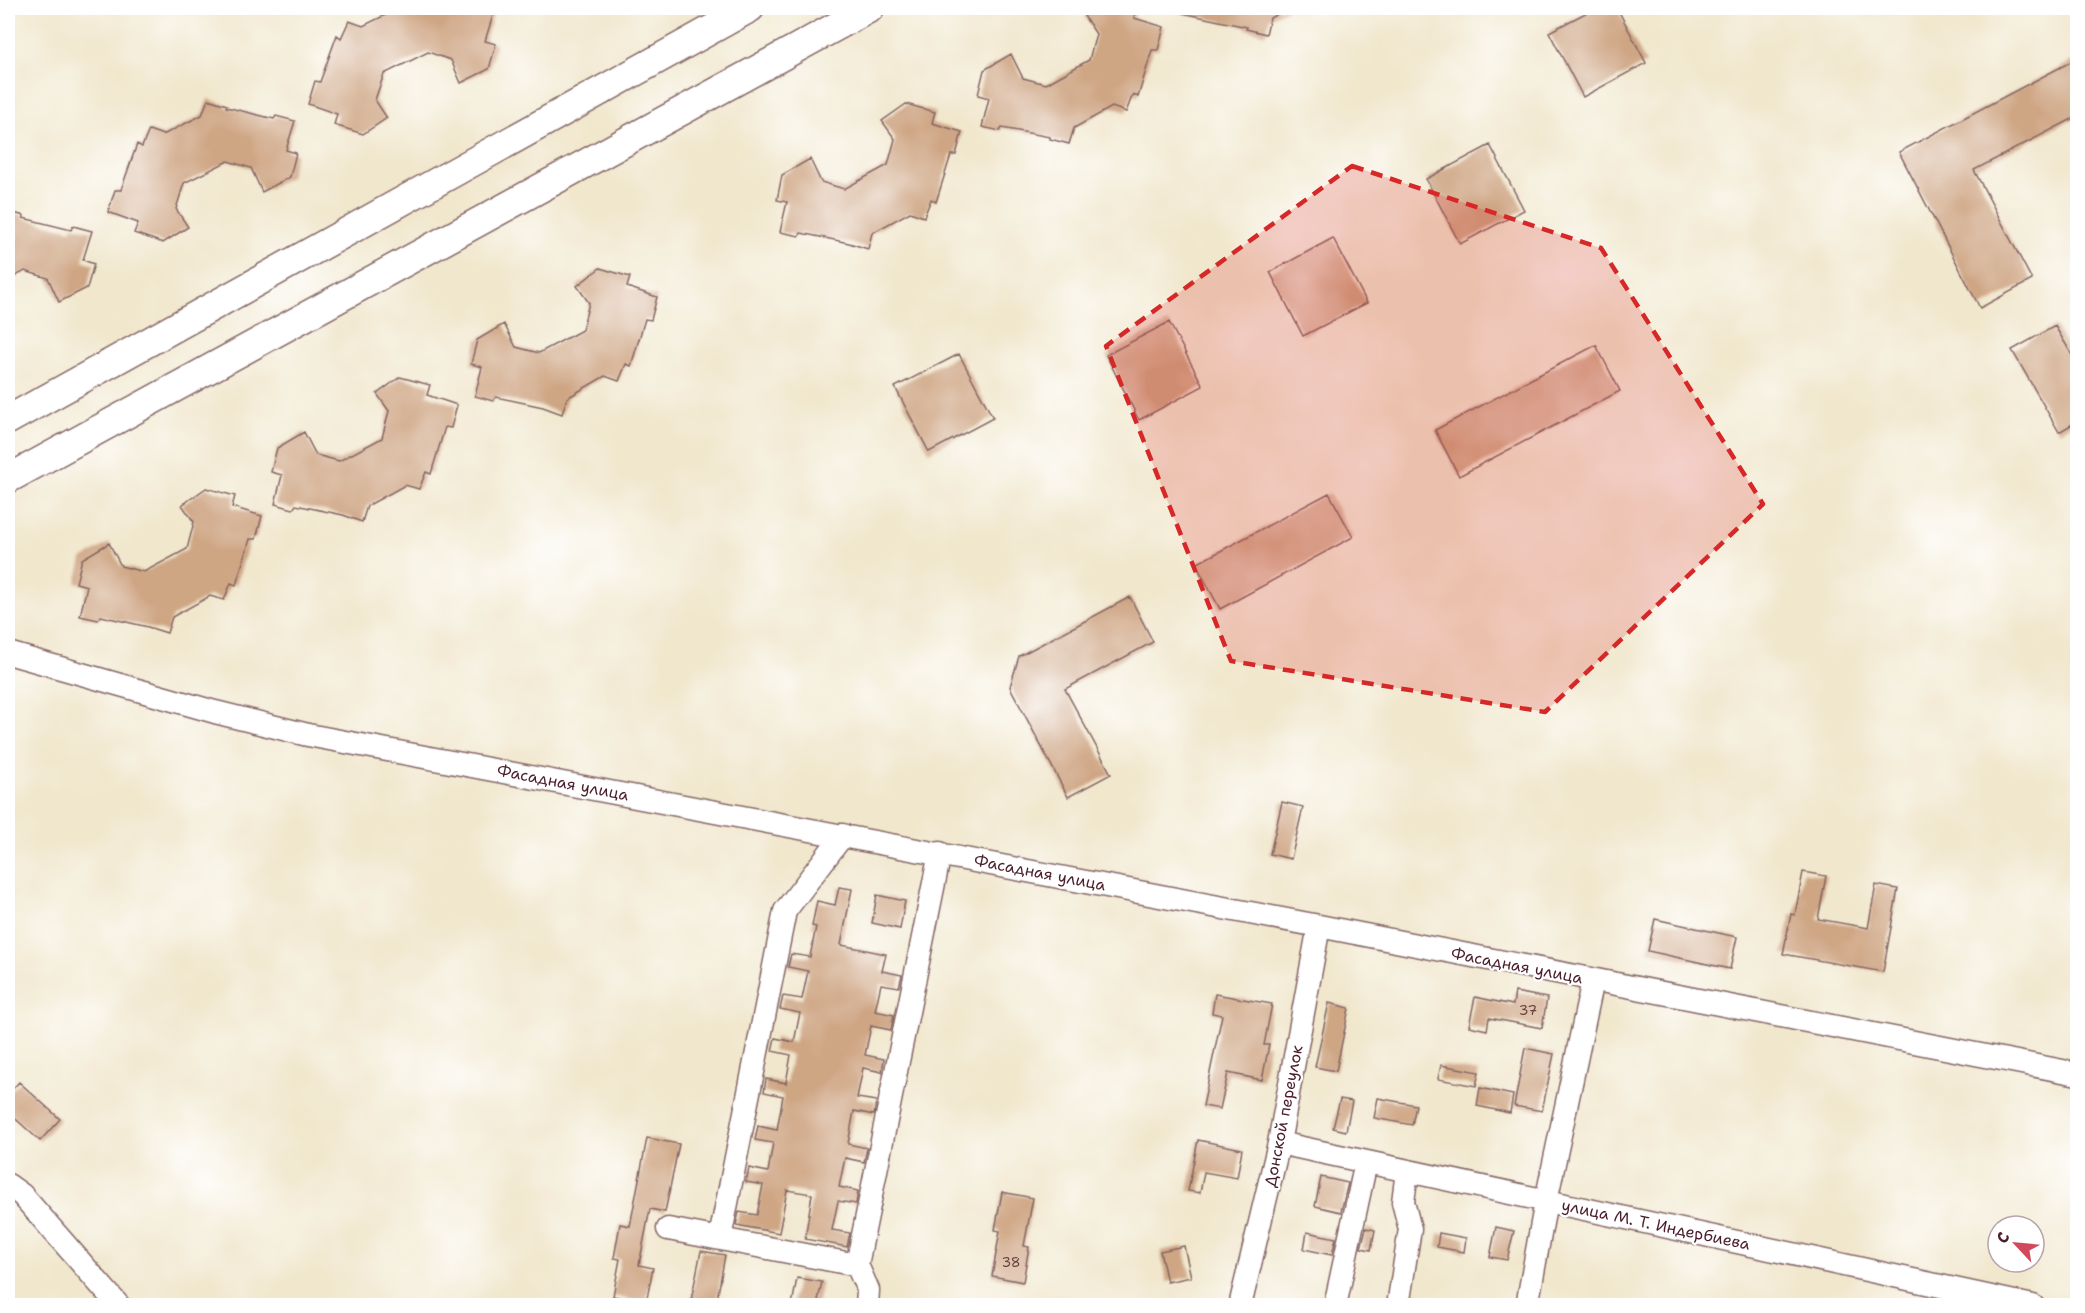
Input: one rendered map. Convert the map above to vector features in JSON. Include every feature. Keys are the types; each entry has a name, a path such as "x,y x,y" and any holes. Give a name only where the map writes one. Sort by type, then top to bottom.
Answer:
{"main road":[{"path":"8,420 750,8"},
{"path":"8,479 870,8"}],"street":[{"name":"Фасадная улица","path":"8,653 272,727 940,853 2078,1074"},
{"path":"720,1238 785,911 843,835"},
{"path":"867,1305 868,1290 857,1265 940,853"},
{"name":"Донской переулок","path":"1240,1305 1279,1143 1319,926"},
{"path":"1527,1305 1546,1201 1593,980"},
{"name":"улица М. Т. Индербиева","path":"1279,1143 2032,1305"},
{"path":"1335,1305 1366,1162"},
{"path":"1398,1305 1410,1229 1403,1202 1407,1171"},
{"path":"8,1185 22,1195 119,1305"},
{"path":"668,1228 857,1265"}],"highlighted area":[{"path":"1352,166 1601,248 1763,504 1545,712 1231,661 1106,346"}],"building":[{"path":"400,8 473,10 478,8 494,12 485,41 496,44 489,69 461,83 451,60 428,52 384,74 375,100 387,118 363,134 334,125 337,114 308,104 315,81 320,82 337,35 341,38 349,21 363,26"},
{"path":"1096,8 1136,8 1134,18 1164,27 1158,50 1152,50 1138,97 1133,94 1126,112 1112,107 1074,128 1069,144 1050,139 1050,137 1002,128 1000,131 982,127 989,98 978,95 984,70 1011,54 1023,78 1046,84 1089,60 1096,34 1084,16"},
{"path":"1182,8 1289,8 1270,18 1266,34 1246,29 1247,27 1182,13"},
{"path":"1595,8 1617,8 1646,63 1583,97 1549,32"},
{"path":"2078,58 2078,116 1974,170 2032,280 1980,308 1899,152"},
{"path":"208,99 227,105 226,107 274,119 276,116 295,121 286,150 296,153 290,177 262,192 251,168 228,161 184,183 176,209 188,227 163,243 134,233 138,223 108,212 115,190 121,190 137,144 142,147 149,130 163,135 202,115"},
{"path":"906,104 935,112 932,123 962,132 956,155 951,155 936,202 931,199 924,217 910,212 872,233 868,249 801,233 799,236 780,232 787,202 777,200 782,175 810,159 821,182 844,189 888,165 895,139 882,121"},
{"path":"1490,145 1524,210 1460,244 1426,179"},
{"path":"8,211 24,216 23,218 71,230 73,226 92,231 83,260 94,264 87,288 59,302 48,278 25,271 8,280"},
{"path":"1333,238 1367,303 1303,336 1270,272"},
{"path":"600,268 630,277 627,287 657,297 651,320 645,319 631,366 626,364 619,381 605,376 567,398 562,414 543,407 496,397 493,401 475,396 482,367 471,364 477,340 504,324 516,347 539,353 582,330 589,303 577,286"},
{"path":"1169,322 1203,386 1139,420 1106,355"},
{"path":"2055,326 2078,365 2078,421 2059,432 2012,350"},
{"path":"1596,345 1620,391 1459,476 1435,430"},
{"path":"959,354 993,418 929,452 895,387"},
{"path":"400,377 430,385 427,395 457,405 451,428 445,427 431,474 426,472 419,489 405,485 367,506 362,522 343,515 296,505 293,509 275,504 282,475 271,472 277,448 304,432 316,455 339,461 382,438 389,411 377,394"},
{"path":"206,488 235,496 232,507 262,516 256,539 250,539 236,585 231,583 224,600 210,596 172,617 167,633 101,616 98,620 80,616 87,586 76,583 82,559 109,543 121,566 144,572 187,549 194,522 182,505"},
{"path":"1329,493 1353,537 1220,609 1196,564"},
{"path":"1130,597 1153,642 1065,689 1111,774 1068,797 1010,687 1019,656"},
{"path":"1282,802 1303,807 1291,859 1270,854"},
{"path":"1803,872 1826,876 1818,919 1868,928 1876,885 1898,889 1883,972 1783,954 1791,914 1795,915"},
{"path":"839,887 852,889 841,945 886,954 882,971 902,975 899,987 881,984 875,1011 894,1015 891,1030 871,1026 865,1055 884,1059 882,1072 863,1068 857,1098 876,1101 874,1115 854,1111 848,1144 867,1148 864,1162 845,1158 839,1187 858,1191 856,1204 838,1201 832,1230 850,1233 847,1247 805,1239 812,1194 787,1190 779,1233 736,1225 739,1212 757,1215 763,1185 746,1182 749,1168 768,1172 773,1143 755,1140 758,1126 777,1130 783,1096 764,1092 766,1079 786,1083 791,1055 772,1051 775,1038 794,1042 800,1013 780,1009 783,996 802,999 808,971 788,967 791,954 810,957 816,927 812,926 817,901 835,905"},
{"path":"877,895 905,901 900,929 872,923"},
{"path":"1655,919 1737,937 1730,969 1648,951"},
{"path":"1515,992 1547,998 1542,1028 1489,1018 1487,1030 1469,1026 1475,997 1513,1005"},
{"path":"1215,994 1272,1004 1264,1045 1269,1045 1262,1080 1228,1073 1220,1109 1203,1106 1222,1015 1212,1013"},
{"path":"1329,1003 1349,1008 1336,1071 1315,1067"},
{"path":"1525,1048 1554,1054 1542,1111 1514,1106"},
{"path":"1441,1065 1479,1072 1476,1086 1438,1079"},
{"path":"19,1082 60,1119 40,1141 8,1112 8,1094"},
{"path":"1480,1088 1513,1095 1510,1113 1477,1106"},
{"path":"1378,1098 1416,1105 1412,1125 1374,1118"},
{"path":"1340,1099 1352,1101 1346,1131 1333,1128"},
{"path":"647,1138 679,1144 665,1212 650,1209 639,1265 653,1268 646,1303 613,1296 620,1259 614,1258 620,1224 630,1226"},
{"path":"1198,1140 1242,1149 1237,1178 1204,1172 1200,1193 1188,1191"},
{"path":"1321,1177 1348,1183 1341,1212 1315,1206"},
{"path":"1002,1192 1033,1198 1024,1246 1029,1247 1023,1282 992,1276 1000,1231 995,1230"},
{"path":"1496,1227 1514,1231 1507,1260 1490,1257"},
{"path":"1366,1228 1375,1230 1371,1250 1361,1248"},
{"path":"1307,1232 1336,1238 1332,1255 1304,1249"},
{"path":"1439,1233 1466,1238 1464,1252 1437,1247"},
{"path":"1184,1246 1191,1277 1167,1282 1160,1251"},
{"path":"701,1251 725,1255 716,1305 690,1305"},
{"path":"797,1278 822,1282 817,1305 792,1305"}]}
